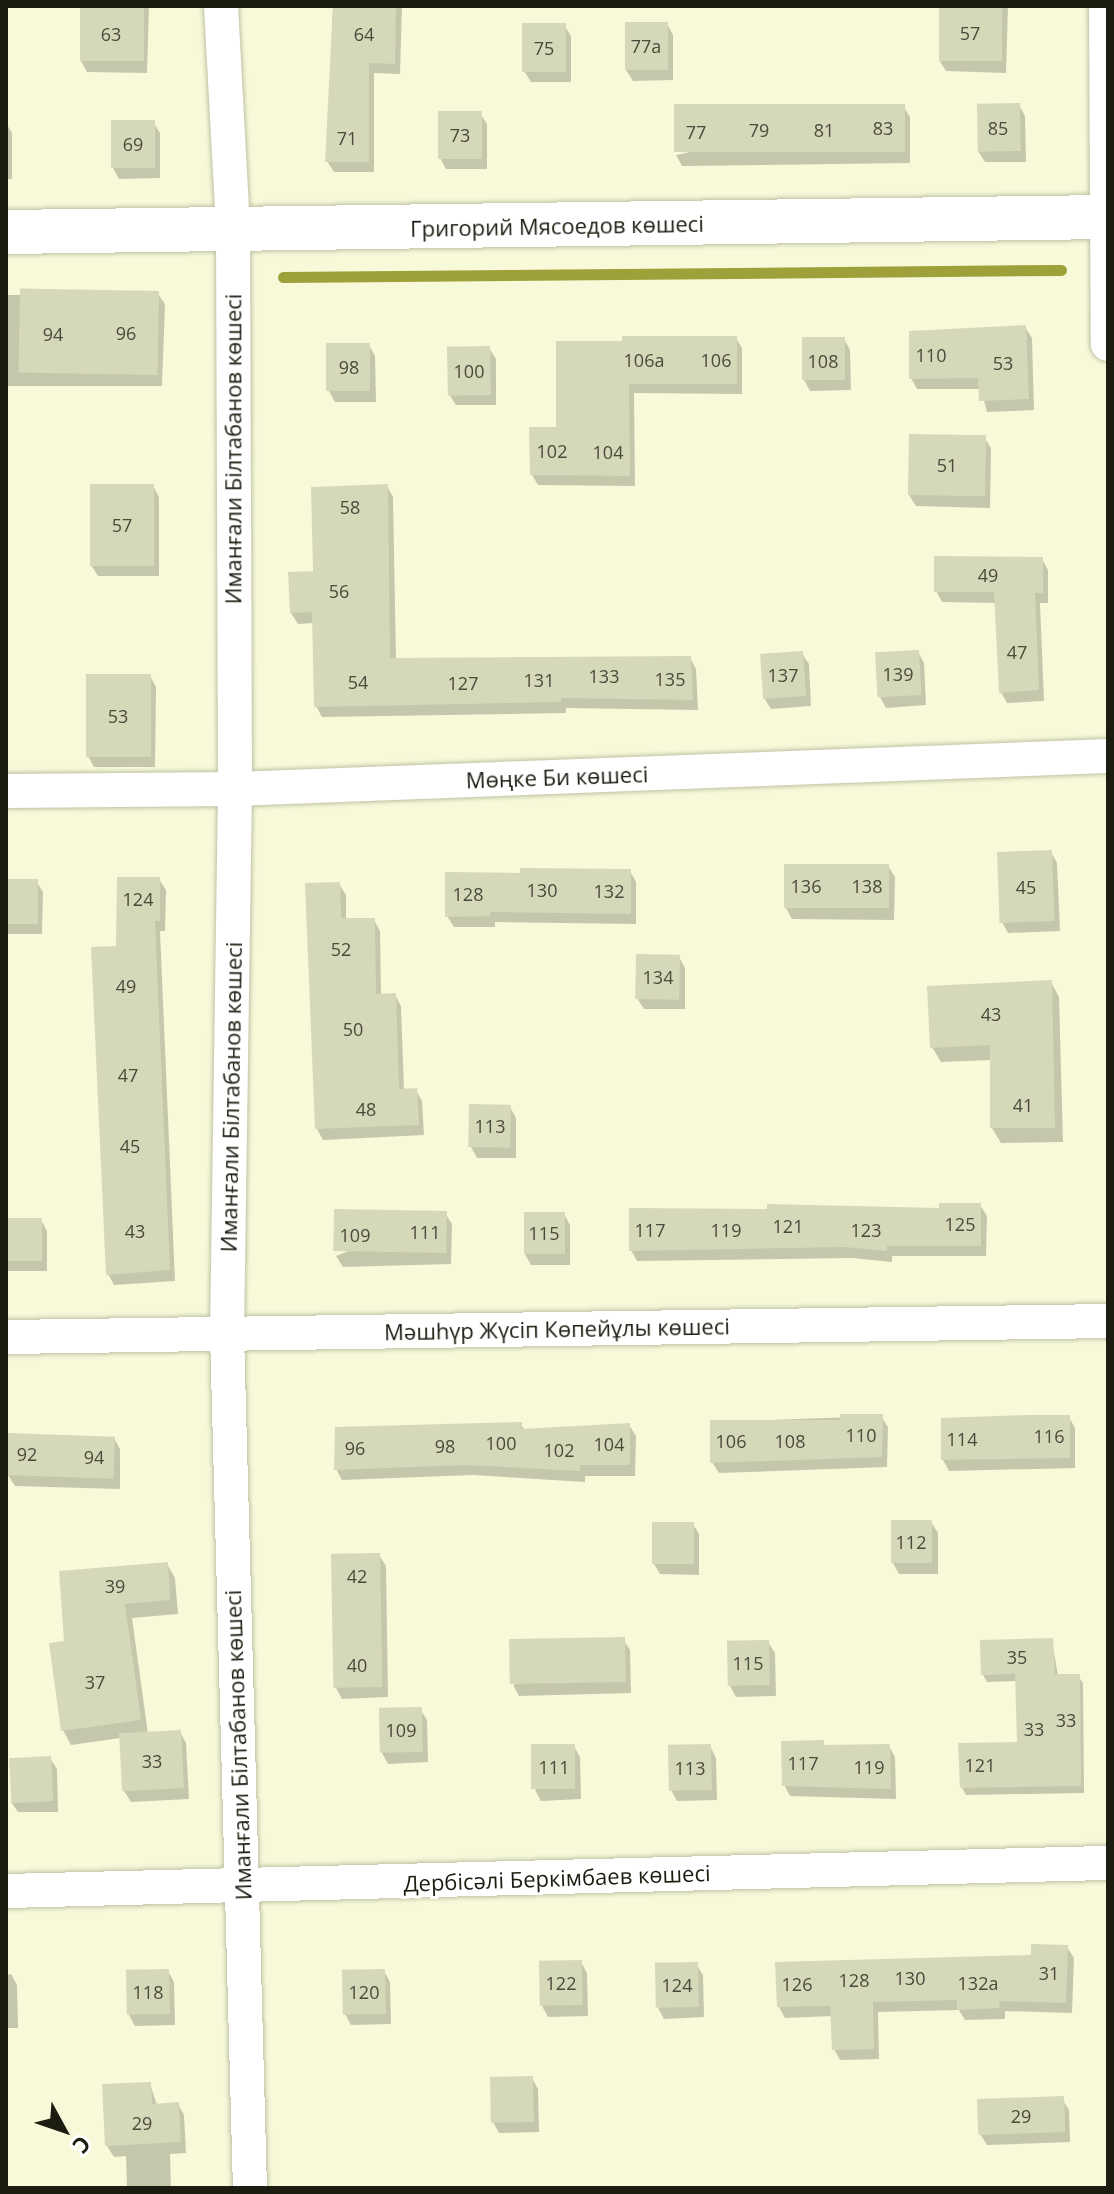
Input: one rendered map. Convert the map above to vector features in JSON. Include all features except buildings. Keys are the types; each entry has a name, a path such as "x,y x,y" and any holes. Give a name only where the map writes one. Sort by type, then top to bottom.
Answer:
{"main road":[{"name":"Григорий Мясоедов көшесі","path":"6,232 1108,217"}],"street":[{"name":"Иманғали Білтабанов көшесі","path":"221,6 233,231 235,789 227,1334 250,2188"},
{"path":"1106,6 1108,344"},
{"name":"Мөңке Би көшесі","path":"6,791 235,789 1108,756"},
{"name":"Мәшһүр Жүсіп Көпейұлы көшесі","path":"6,1337 1108,1321"},
{"name":"Дербісәлі Беркімбаев көшесі","path":"6,1891 1108,1863"}],"waterway":[{"path":"283,277 1061,270"}]}
